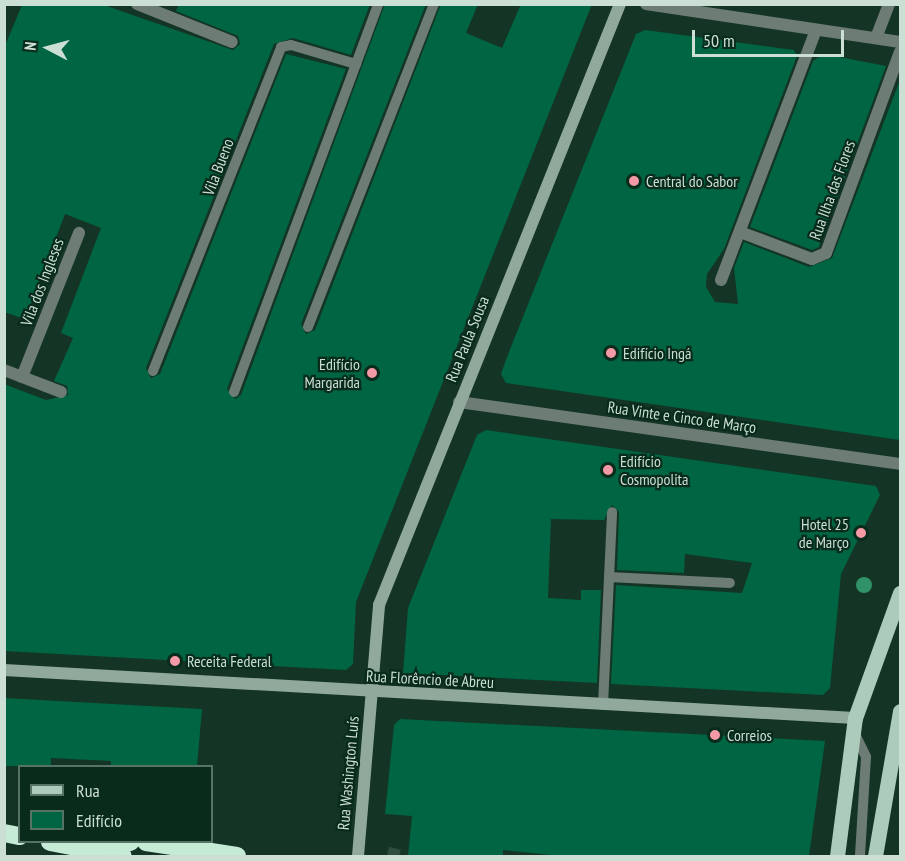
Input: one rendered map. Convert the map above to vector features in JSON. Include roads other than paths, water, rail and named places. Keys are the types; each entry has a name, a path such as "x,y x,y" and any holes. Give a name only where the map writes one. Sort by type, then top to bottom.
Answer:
{"highway":[{"path":"61,843 123,856"},
{"path":"91,849 124,843"},
{"path":"152,843 237,856"}],"main road":[{"path":"837,856 854,724 900,593"},
{"path":"875,856 899,718"}],"street":[{"path":"137,4 232,42"},
{"name":"Rua Paula Sousa","path":"371,692 379,605 620,4"},
{"path":"646,4 900,42"},
{"path":"876,38 889,4"},
{"path":"721,280 816,30"},
{"name":"Rua Ilha das Flores","path":"740,232 812,259 826,253 900,52"},
{"name":"Vila dos Ingleses","path":"22,377 79,233"},
{"path":"4,370 61,392"},
{"name":"Rua Vinte e Cinco de Março","path":"459,402 900,464"},
{"name":"Rua Florêncio de Abreu","path":"4,670 603,705 854,724"},
{"name":"Rua Washington Luís","path":"358,856 371,692"}],"lane":[{"path":"234,392 378,4"},
{"path":"308,327 434,4"},
{"name":"Vila Bueno","path":"153,371 281,47 291,45 356,64"},
{"path":"603,705 612,512"},
{"path":"609,577 730,583"},
{"path":"854,724 866,757 860,856"}],"tunnel":[{"path":"393,856 395,848"}],"place":[{"name":"Central do Sabor","path":"634,181"},
{"name":"Edifício Ingá","path":"611,353"},
{"name":"Edifício Margarida","path":"372,373"},
{"name":"Edifício Cosmopolita","path":"608,470"},
{"name":"Hotel 25 de Março","path":"861,533"},
{"name":"Receita Federal","path":"175,661"},
{"name":"Correios","path":"715,735"}]}
